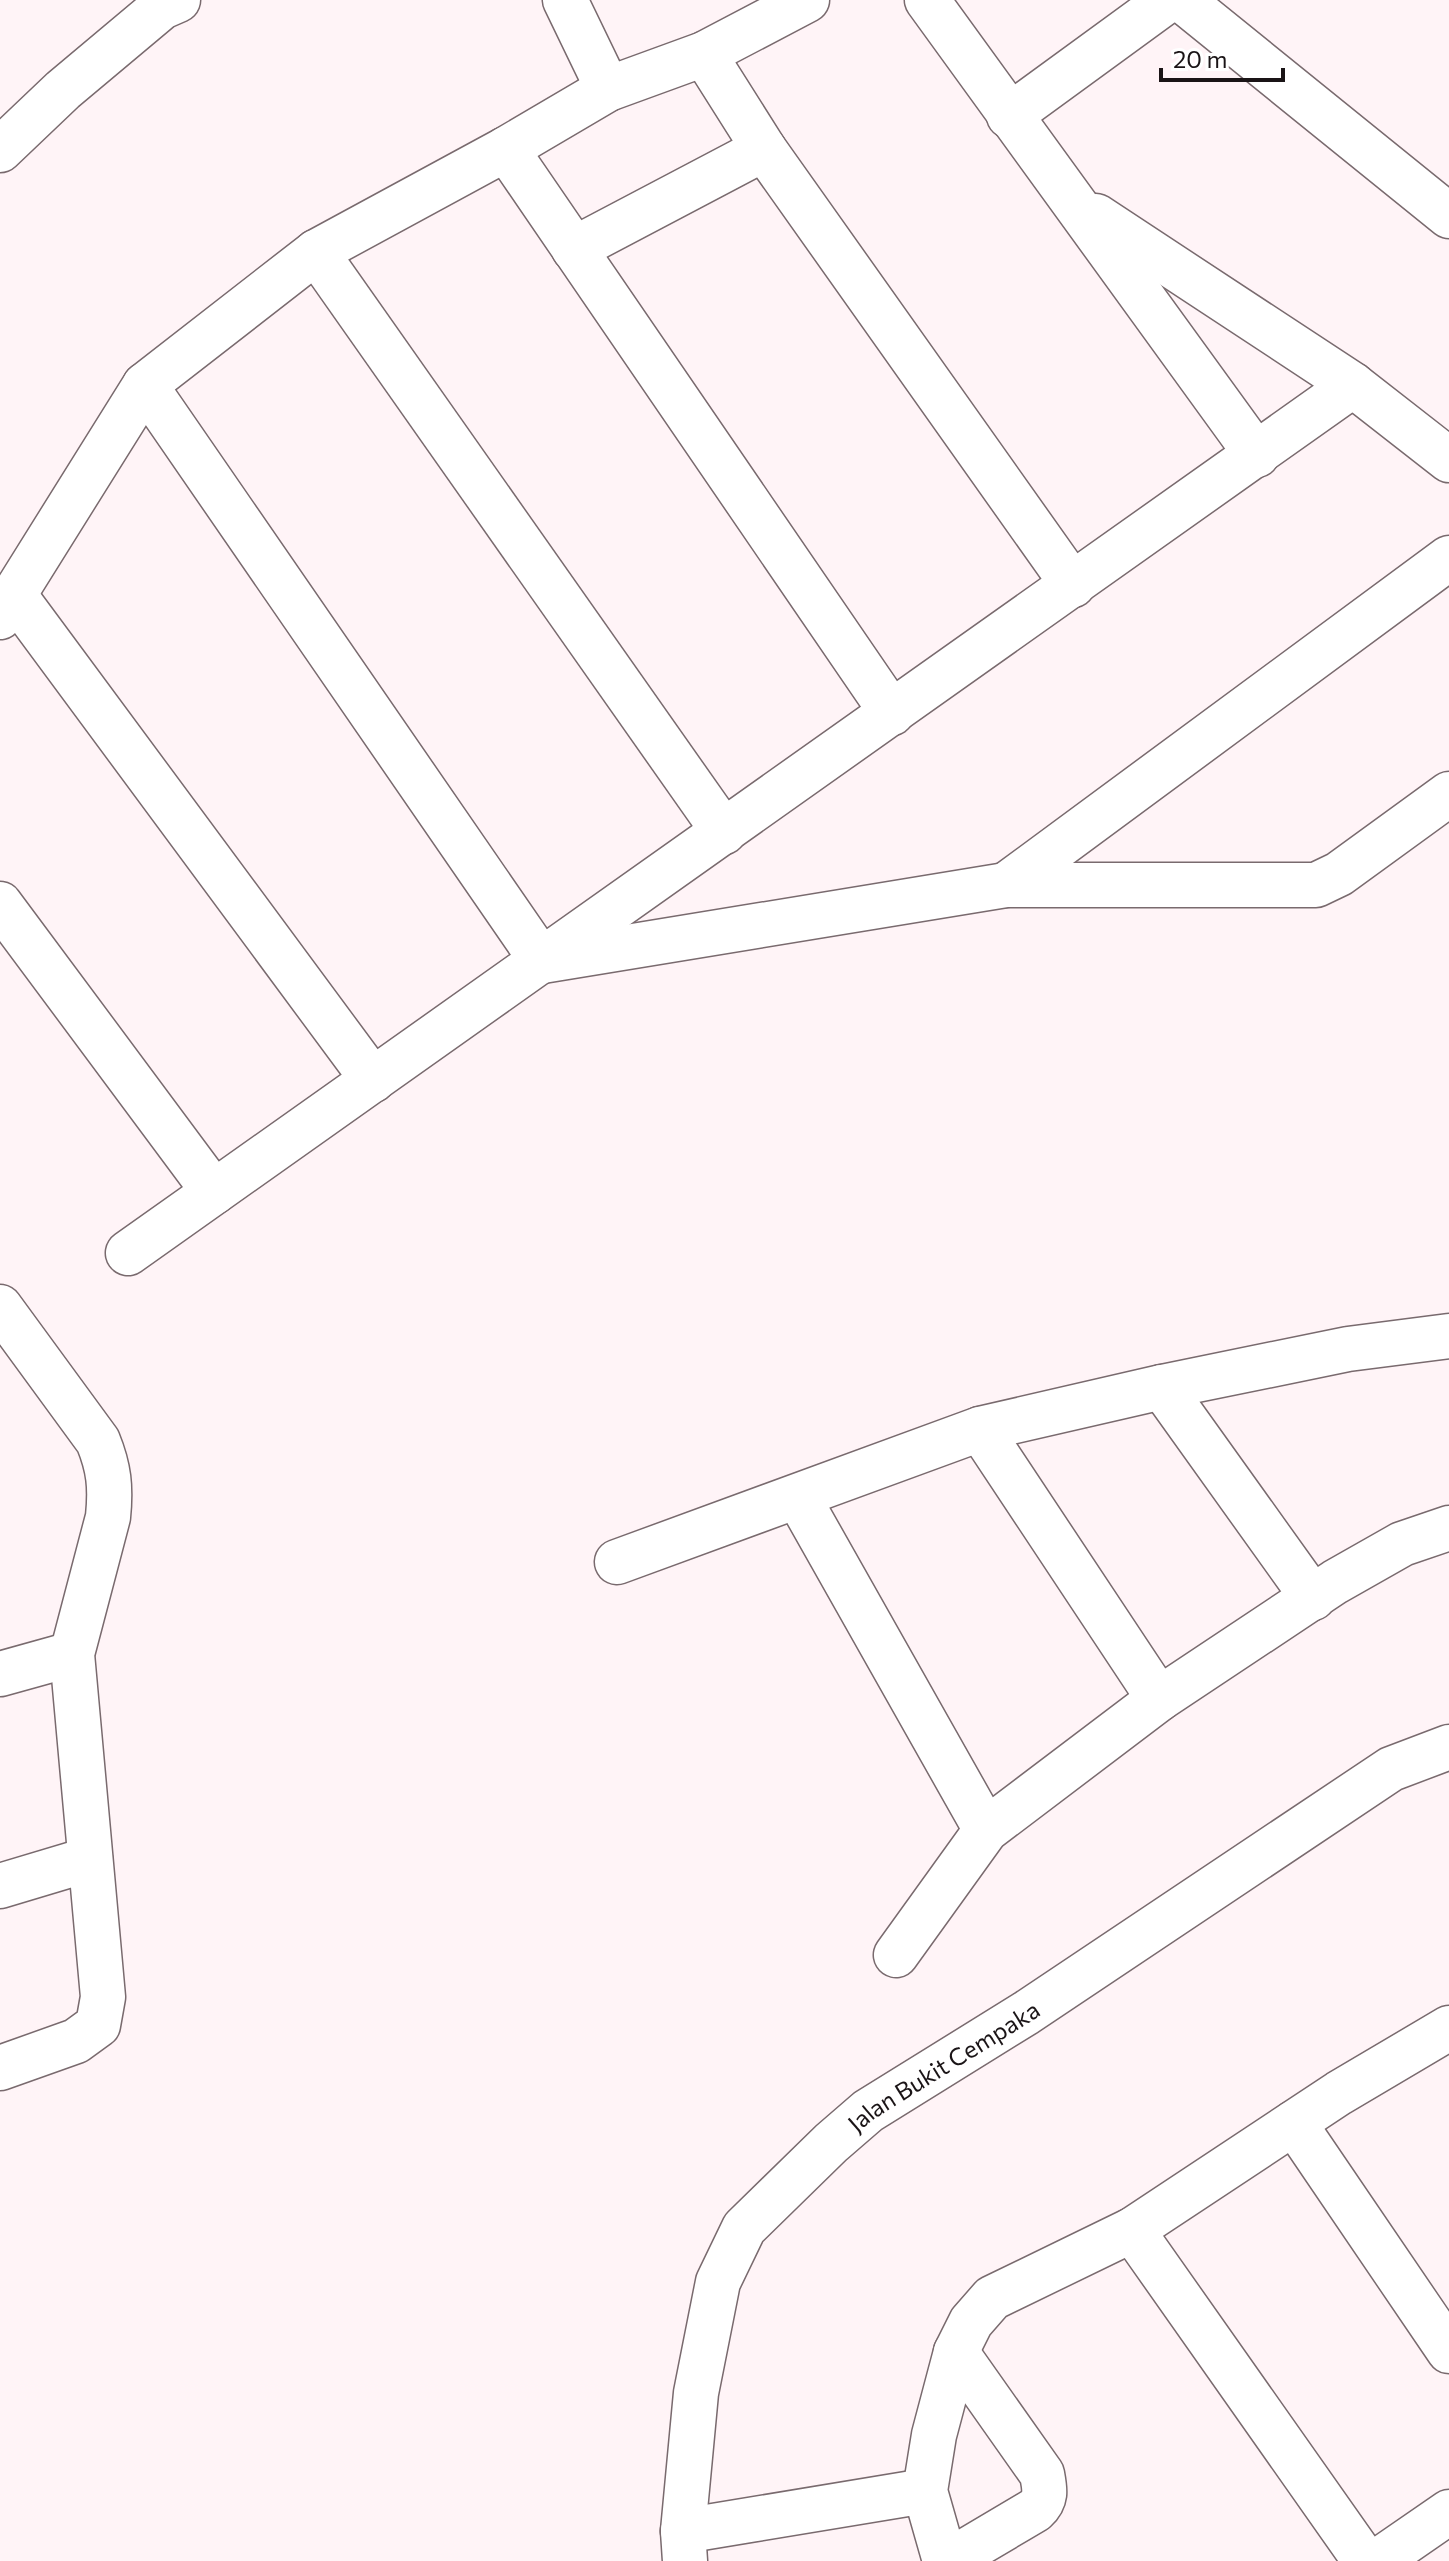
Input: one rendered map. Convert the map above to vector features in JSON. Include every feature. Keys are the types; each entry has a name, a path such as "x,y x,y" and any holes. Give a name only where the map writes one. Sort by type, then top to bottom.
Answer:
{"street":[{"path":"565,0 608,89"},
{"path":"373,1080 8,607 145,385 316,252 506,149 608,89 704,54 807,0"},
{"path":"927,0 1257,455"},
{"path":"1009,116 1168,0"},
{"path":"1182,0 1449,216"},
{"path":"0,150 63,90 166,2"},
{"path":"704,54 764,149 1073,585"},
{"path":"506,149 892,713"},
{"path":"574,249 764,149"},
{"path":"1074,201 1353,385 1449,460"},
{"path":"316,252 724,832"},
{"path":"145,385 542,961"},
{"path":"128,1253 1353,385"},
{"path":"1006,885 1449,558"},
{"path":"542,961 1006,885 1316,885 1339,874 1449,794"},
{"path":"0,904 214,1192"},
{"path":"0,1307 98,1441 108,1465 108,1517 72,1654 103,1997 98,2025 76,2041 0,2068"},
{"path":"617,1562 980,1429 1348,1349 1449,1336"},
{"path":"1162,1387 1313,1598"},
{"path":"980,1429 1159,1699"},
{"path":"798,1497 986,1830"},
{"path":"896,1955 986,1830 1159,1699 1313,1598 1402,1544 1449,1528"},
{"path":"2,1670 72,1654"},
{"name":"Jalan Bukit Cempaka","path":"684,2546 696,2393 718,2282 744,2228 868,2111 1026,2013 1391,1769 1449,1747"},
{"path":"0,1886 90,1859"},
{"path":"956,2352 1042,2474 1045,2494 1043,2502 1035,2510 947,2561 925,2491 934,2435 956,2352 971,2322 992,2298 1132,2230 1294,2123 1449,2028"},
{"path":"1294,2123 1449,2351"},
{"path":"1132,2230 1365,2561"},
{"path":"684,2546 925,2491"},
{"path":"1378,2561 1449,2512"}]}
